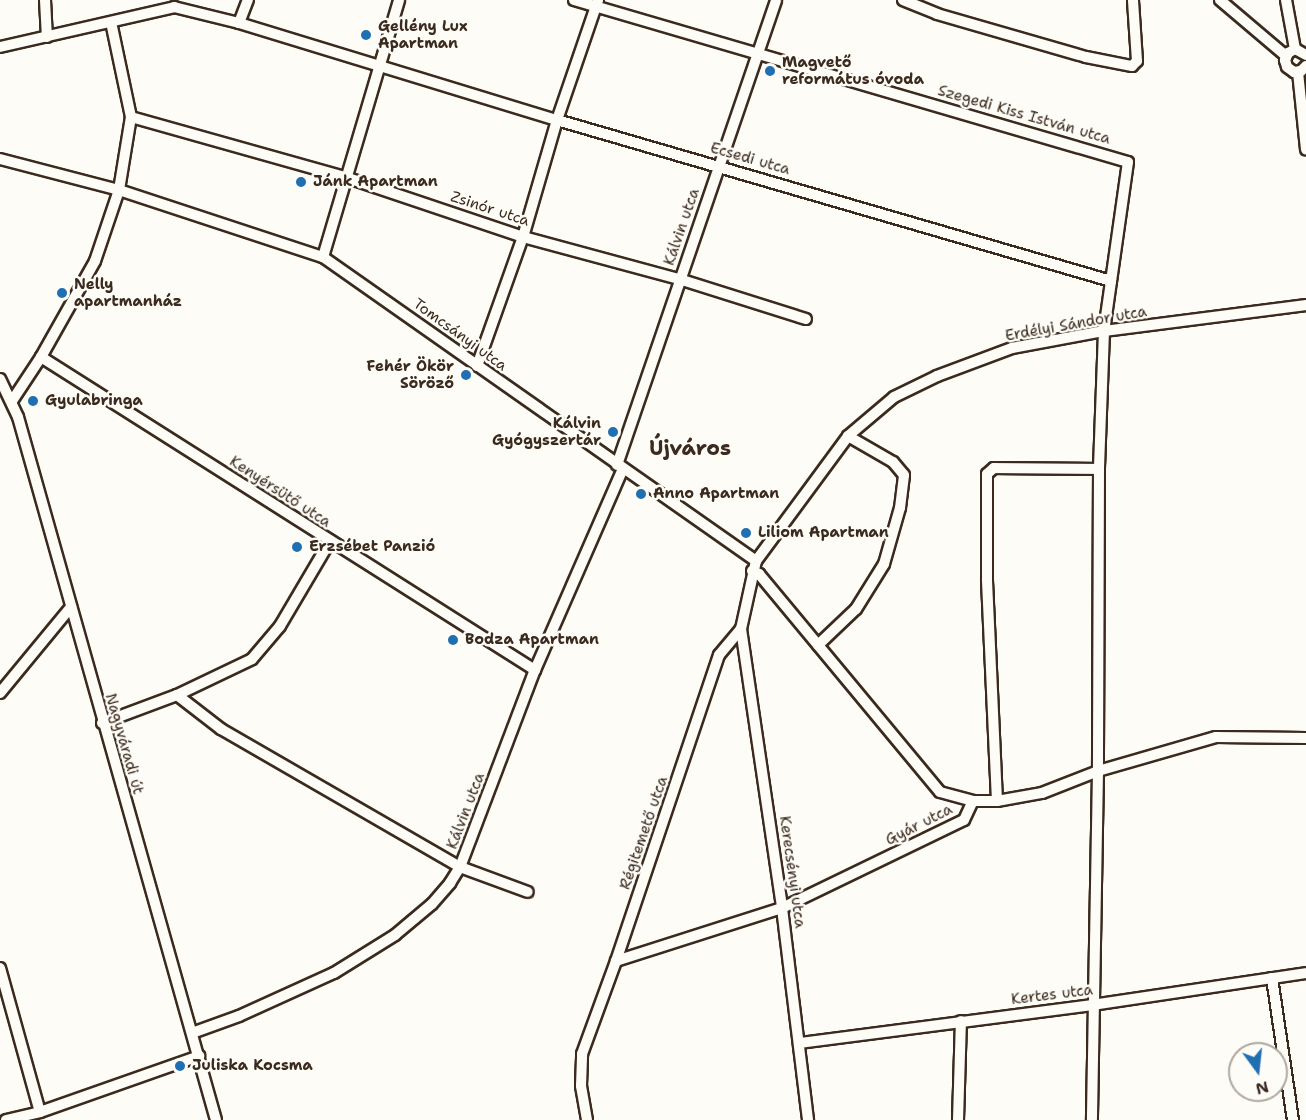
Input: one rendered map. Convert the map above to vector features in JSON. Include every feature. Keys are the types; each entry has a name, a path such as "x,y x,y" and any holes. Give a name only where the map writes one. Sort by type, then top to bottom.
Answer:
{"street":[{"path":"45,0 47,37"},
{"path":"239,23 248,0"},
{"path":"323,257 399,0"},
{"name":"Szegedi Kiss István utca","path":"574,0 597,3 1128,162 1104,332 1099,469 1098,771 1092,1005 1092,1120"},
{"name":"Kálvin utca","path":"192,1033 239,1016 334,973 395,936 432,904 460,867 535,670 620,467 680,279 776,0"},
{"path":"903,0 936,14 1086,57 1132,66 1137,61 1133,0"},
{"path":"1220,0 1288,50 1306,55"},
{"path":"1286,0 1287,68 1302,69 1306,150"},
{"path":"477,366 523,237 557,120 597,3"},
{"name":"Ecsedi utca","path":"0,47 174,7 239,23 557,120 1111,281"},
{"path":"12,401 41,357 95,261 119,190 130,117 111,22"},
{"name":"Zsinór utca","path":"130,117 348,178 523,237 680,279 806,319"},
{"name":"Tomcsányi utca","path":"0,159 119,190 323,257 620,467 754,566 940,792 973,801"},
{"name":"Erdélyi Sándor utca","path":"754,566 848,436 894,397 936,376 1011,348 1104,332 1306,305"},
{"name":"Kenyérsütő utca","path":"41,357 535,670"},
{"name":"Nagyváradi út","path":"2,386 12,401 216,1120"},
{"path":"818,645 856,609 884,564 900,508 904,475 893,462 848,436"},
{"path":"997,801 987,579 987,474 994,468 1099,469"},
{"path":"102,723 177,695 252,658 280,626 330,541"},
{"name":"Régitemető utca","path":"587,1120 581,1086 582,1054 616,961 719,655 741,629 754,566"},
{"path":"0,693 71,607"},
{"name":"Kerecsényi utca","path":"741,629 783,908 808,1120"},
{"path":"177,695 221,729 460,867 528,892"},
{"path":"973,801 997,801 1042,793 1098,771 1216,737 1306,738"},
{"name":"Gyár utca","path":"616,961 783,908 964,820 973,801"},
{"path":"0,968 40,1112"},
{"name":"Kertes utca","path":"800,1043 1092,1005 1306,973"},
{"path":"1272,978 1293,1120"},
{"path":"958,1120 961,1021"},
{"path":"6,1120 40,1112 199,1056"}],"place":[{"name":"Gellény Lux Apartman","path":"366,35"},
{"name":"Magvető református óvoda","path":"770,71"},
{"name":"Jánk Apartman","path":"301,182"},
{"name":"Nelly apartmanház","path":"62,293"},
{"name":"Fehér Ökör Söröző","path":"466,375"},
{"name":"Gyulabringa","path":"33,401"},
{"name":"Kálvin Gyógyszertár","path":"613,432"},
{"name":"Anno Apartman","path":"641,494"},
{"name":"Liliom Apartman","path":"746,533"},
{"name":"Erzsébet Panzió","path":"297,547"},
{"name":"Bodza Apartman","path":"453,640"},
{"name":"Juliska Kocsma","path":"180,1066"}],"district":[{"name":"Újváros","path":"690,448"}]}
